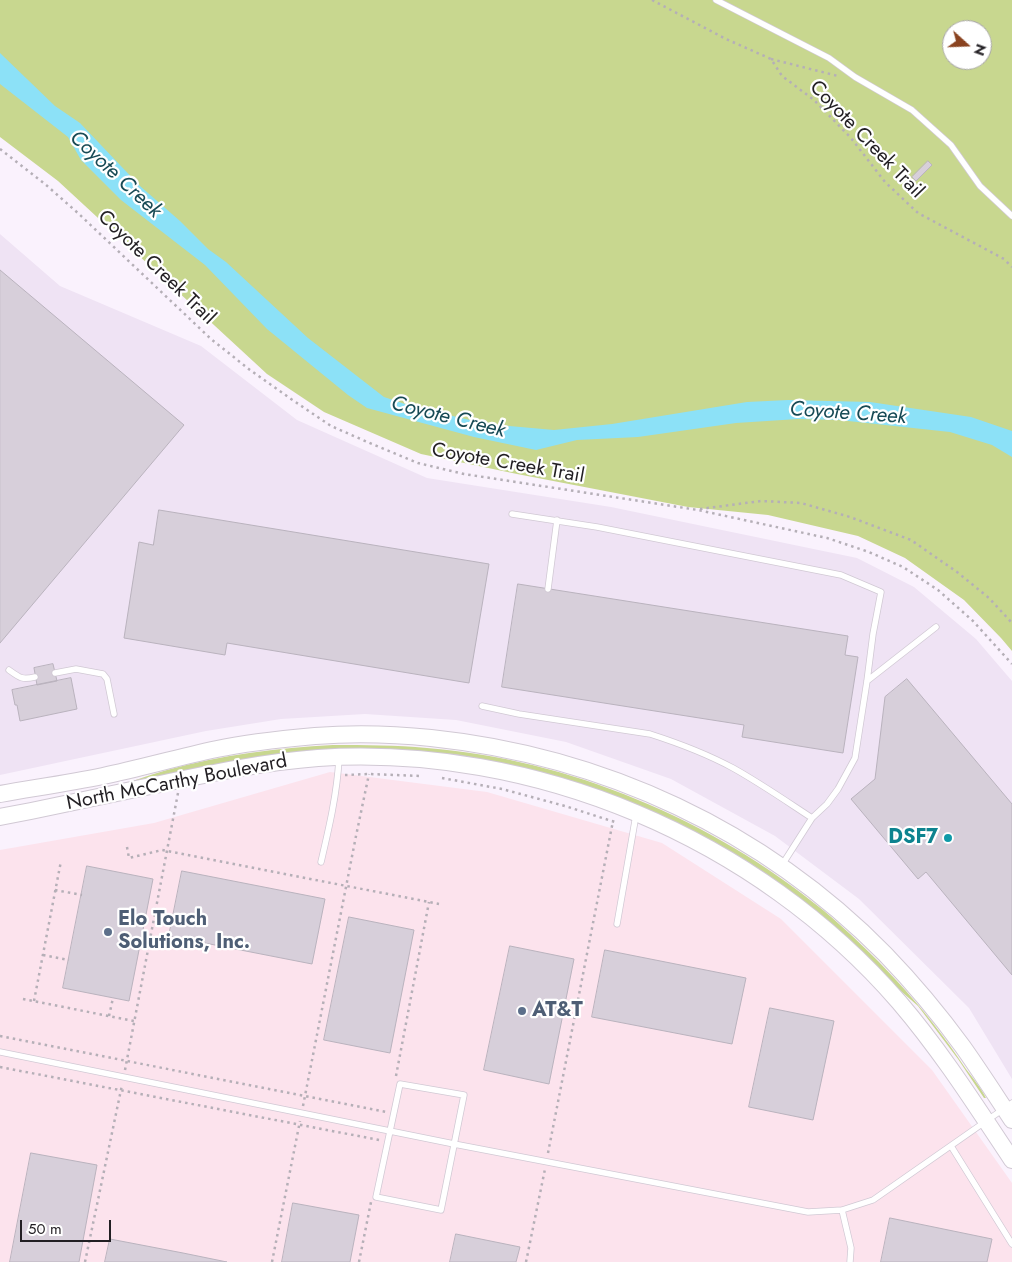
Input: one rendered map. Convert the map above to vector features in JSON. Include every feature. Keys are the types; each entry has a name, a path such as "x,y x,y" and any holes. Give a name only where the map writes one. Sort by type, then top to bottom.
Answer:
{"main road":[{"name":"North McCarthy Boulevard","path":"0,794 104,776 219,748 318,736 357,735 461,741 557,761 642,790 689,812 781,866 823,898 903,973 940,1016 1009,1110"},
{"name":"North McCarthy Boulevard","path":"0,817 223,770 319,758 367,757 413,759 458,764 495,770 551,783 593,796 635,820 690,838 743,868 777,891 840,942 880,982 922,1031 946,1062 1012,1160"}],"lane":[{"path":"716,0 829,58 855,77 912,110 951,145 980,186 1012,216"},
{"path":"512,514 597,527 840,575 882,592 873,634 855,758 838,789 827,804 812,818 781,866"},
{"path":"548,589 557,520"},
{"path":"867,681 936,627"},
{"path":"55,673 76,669 106,676 114,714"},
{"path":"9,670 22,679 35,677"},
{"path":"482,706 519,714 650,734 671,741 733,768 812,818"},
{"path":"321,862 338,775 339,758"},
{"path":"617,924 635,820"},
{"path":"0,1052 454,1144 808,1212 842,1210 874,1200 985,1120 1009,1110"},
{"path":"400,1084 464,1095 441,1210 376,1197 391,1131 400,1084"},
{"path":"951,1146 1012,1244"},
{"path":"842,1210 851,1248 850,1262"}],"path":[{"name":"Coyote Creek Trail","path":"652,0 771,59 782,76 814,100 851,138 885,182 918,213 1004,258 1012,267"},
{"path":"771,59 838,76 855,77"},
{"name":"Coyote Creek Trail","path":"0,149 45,184 79,214 211,339 258,376 332,426 418,463 464,474 698,510 827,538 869,552 903,567 938,590 973,621 1012,664"},
{"path":"698,510 761,501 801,503 850,517 911,540 958,572 989,598 1012,623"},
{"path":"272,1262 369,774"},
{"path":"338,775 421,776"},
{"path":"439,778 502,789 613,821 635,820"},
{"path":"85,1262 124,1076 181,779"},
{"path":"526,1262 613,821"},
{"path":"127,847 129,858 162,850 439,904"},
{"path":"34,1001 61,861"},
{"path":"56,890 82,895"},
{"path":"43,955 69,960"},
{"path":"109,1016 113,998"},
{"path":"23,999 134,1021"},
{"path":"0,1036 388,1112"},
{"path":"0,1067 383,1141"}],"shaded area":[{"path":"0,234 60,286 201,346 297,420 427,478 611,507 857,558 914,587 976,639 1012,681 1012,1079 969,1008 859,899 775,836 671,779 566,742 456,720 365,714 281,719 206,731 0,775"},
{"path":"330,772 487,792 662,843 781,919 932,1070 1012,1183 1012,1262 0,1262 0,850 154,823"}],"green space":[{"path":"0,0 1012,0 1012,651 964,600 905,558 858,536 768,515 688,507 421,454 324,412 267,374 58,181 0,137"},
{"path":"333,745 427,748 480,754 533,765 586,780 637,799 687,822 735,848 780,878 823,910 851,935 924,1012 950,1046 986,1098 984,1098 958,1059 918,1006 844,940 611,798 354,753 105,790 167,770 228,756 270,750"}],"water":[{"name":"Coyote Creek","path":"0,53 55,106 80,123 140,186 180,221 208,249 226,262 308,338 384,397 414,407 487,424 554,430 612,424 747,402 788,400 870,402 971,417 1012,431 1012,457 992,445 950,432 839,420 798,419 736,423 638,437 577,440 536,450 474,437 367,408 348,395 267,329 205,265 121,200 81,160 68,137 0,84"}],"building":[{"path":"928,161 932,165 916,181 912,177"},
{"path":"0,270 184,425 0,643"},
{"path":"159,510 489,564 469,683 227,643 225,655 124,638 139,542 153,545"},
{"path":"518,584 848,636 845,655 858,657 843,753 742,737 744,725 502,687"},
{"path":"53,664 57,681 37,685 34,668"},
{"path":"71,678 77,709 20,721 12,690"},
{"name":"DSF7","path":"907,679 1012,804 1012,975 926,872 918,879 851,799 875,779 885,697"},
{"path":"87,866 153,879 129,1001 63,988"},
{"path":"182,871 325,899 312,964 169,936"},
{"path":"349,917 414,930 390,1053 324,1040"},
{"path":"510,946 574,959 549,1084 484,1070"},
{"path":"605,950 746,978 732,1044 592,1017"},
{"path":"770,1008 834,1021 813,1120 749,1107"},
{"path":"31,1153 97,1165 79,1262 10,1262"},
{"path":"293,1203 359,1215 350,1262 282,1262"},
{"path":"890,1218 992,1239 987,1262 881,1262"},
{"path":"456,1234 520,1247 516,1262 450,1262"},
{"path":"110,1239 183,1253 227,1262 105,1262"}],"place":[{"name":"DSF7","path":"948,838"},
{"name":"Elo Touch Solutions, Inc.","path":"108,932"},
{"name":"AT&T","path":"522,1011"}]}
